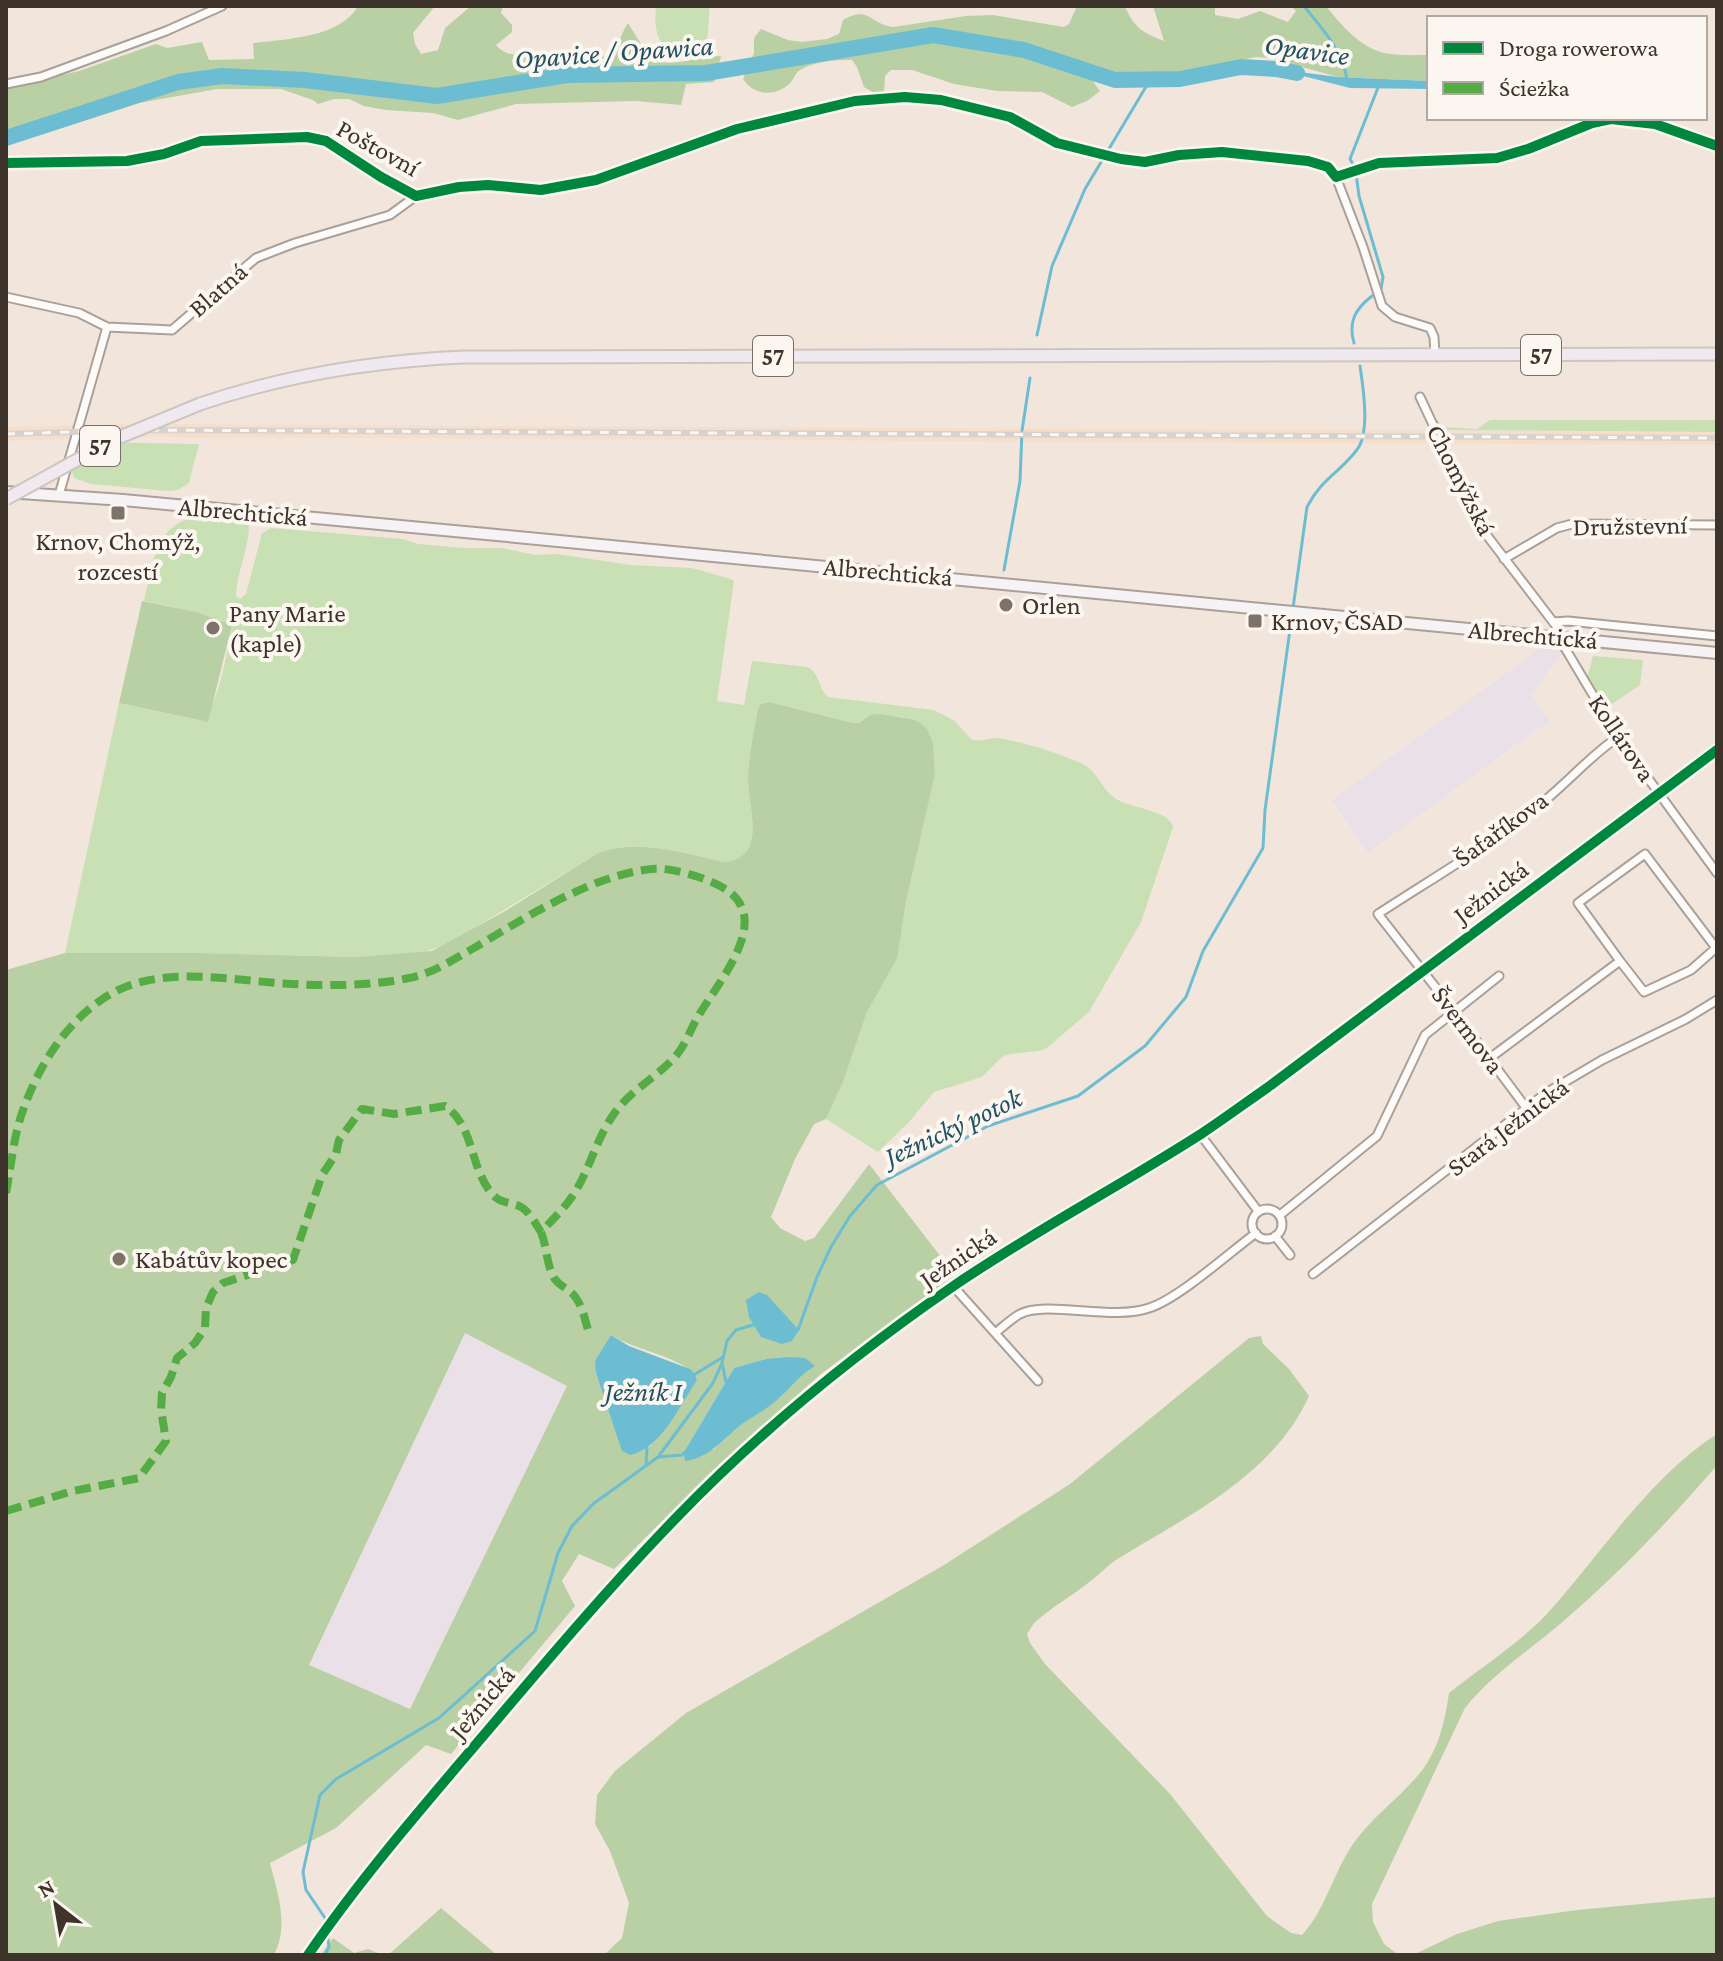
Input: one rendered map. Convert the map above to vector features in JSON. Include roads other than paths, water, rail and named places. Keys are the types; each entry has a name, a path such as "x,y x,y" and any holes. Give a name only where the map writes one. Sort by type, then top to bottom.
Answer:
{"main road":[{"name":"57","path":"6,499 104,444 200,404 280,380 380,363 451,358 1717,354"}],"street":[{"path":"6,84 41,77 166,31 222,6"},
{"name":"Poštovní","path":"6,163 127,161 164,154 201,141 307,137 326,141 416,196 459,187 488,185 541,190 610,176 737,129 855,101 905,97 949,102 1010,117 1057,143 1110,156 1145,162 1200,152 1277,157 1323,164 1336,177"},
{"path":"1435,355 1430,328 1395,317 1380,302 1336,177 1393,161 1497,158 1606,120"},
{"path":"1620,120 1655,124 1717,146"},
{"name":"Blatná","path":"107,327 172,330 256,258 390,215 416,196"},
{"path":"6,297 79,313 107,327 59,495"},
{"name":"Chomýžská","path":"1420,397 1482,529 1562,638"},
{"name":"Albrechtická","path":"6,492 1717,653"},
{"name":"Družstevní","path":"1504,559 1557,528 1572,524 1717,525"},
{"path":"1553,622 1717,636"},
{"name":"Kollárova","path":"1562,638 1618,737 1717,873"},
{"name":"Šafaříkova","path":"1378,914 1498,835 1544,801 1595,753 1618,737"},
{"name":"Ježnická","path":"308,1955 425,1804 575,1627 678,1515 752,1445 829,1380 953,1286 1065,1214 1200,1134 1271,1085 1717,750"},
{"path":"1645,854 1717,948 1691,970 1644,992 1620,961 1578,903 1645,854"},
{"name":"Švermova","path":"1378,914 1527,1109"},
{"path":"1490,1058 1620,961"},
{"path":"1280,1215 1377,1136 1425,1035 1499,976"},
{"name":"Stará Ježnická","path":"1313,1274 1546,1093 1717,1000"},
{"path":"1200,1134 1258,1211"},
{"path":"1274,1210 1280,1215 1281,1230 1269,1239 1256,1233 1252,1226 1258,1211 1274,1210"},
{"path":"995,1333 1021,1314 1036,1309 1127,1313 1150,1308 1167,1300 1256,1233"},
{"path":"1275,1236 1290,1255"},
{"path":"953,1286 1038,1381"}],"water":[{"path":"1276,69 1338,77 1427,81 1427,89 1350,88"},
{"path":"759,1292 767,1295 799,1330 792,1341 782,1344 761,1337 749,1317 746,1300"},
{"name":"Ježník I","path":"611,1335 629,1346 690,1369 697,1380 661,1435 641,1451 630,1455 622,1451 596,1373 595,1361"},
{"path":"805,1358 815,1366 774,1403 742,1424 709,1452 685,1461 684,1452 734,1368 766,1359"}],"waterway":[{"name":"Opavice","path":"1304,6 1337,50 1347,81"},
{"name":"Opavice / Opawica","path":"6,138 178,82 222,76 305,80 437,96 567,75 706,73 933,35 1024,50 1115,80 1180,79 1241,67 1297,73"},
{"path":"1037,335 1052,266 1085,189 1150,80"},
{"name":"Ježnický potok","path":"1354,166 1350,159 1379,85"},
{"name":"Ježnický potok","path":"1356,173 1359,196 1383,277 1381,289"},
{"name":"Ježnický potok","path":"1354,343 1354,316 1372,296"},
{"name":"Ježnický potok","path":"798,1330 831,1247 850,1216 877,1185 988,1126 1078,1096 1145,1046 1186,997 1203,951 1263,848 1265,810 1307,507 1318,489 1361,443 1365,410 1360,366"},
{"path":"1004,570 1020,481 1022,431 1030,378"},
{"name":"Ježnický potok","path":"326,1924 306,1890 303,1872 320,1795 336,1779 439,1718 535,1631 558,1553 572,1526 593,1504 658,1457 713,1383 727,1341 736,1330 756,1324"},
{"path":"692,1376 723,1357"},
{"path":"722,1363 726,1382"},
{"path":"646,1466 647,1446"},
{"path":"658,1457 682,1455 685,1452"},
{"name":"Ježnický potok","path":"325,1955 329,1947 327,1932"}],"railway":[{"path":"6,434 136,430 1717,438"}],"place":[{"name":"Krnov, Chomýž, rozcestí","path":"118,513"},
{"name":"Orlen","path":"1006,605"},
{"name":"Krnov, ČSAD","path":"1255,621"},
{"name":"Pany Marie (kaple)","path":"213,628"},
{"name":"Kabátův kopec","path":"119,1259"}]}
